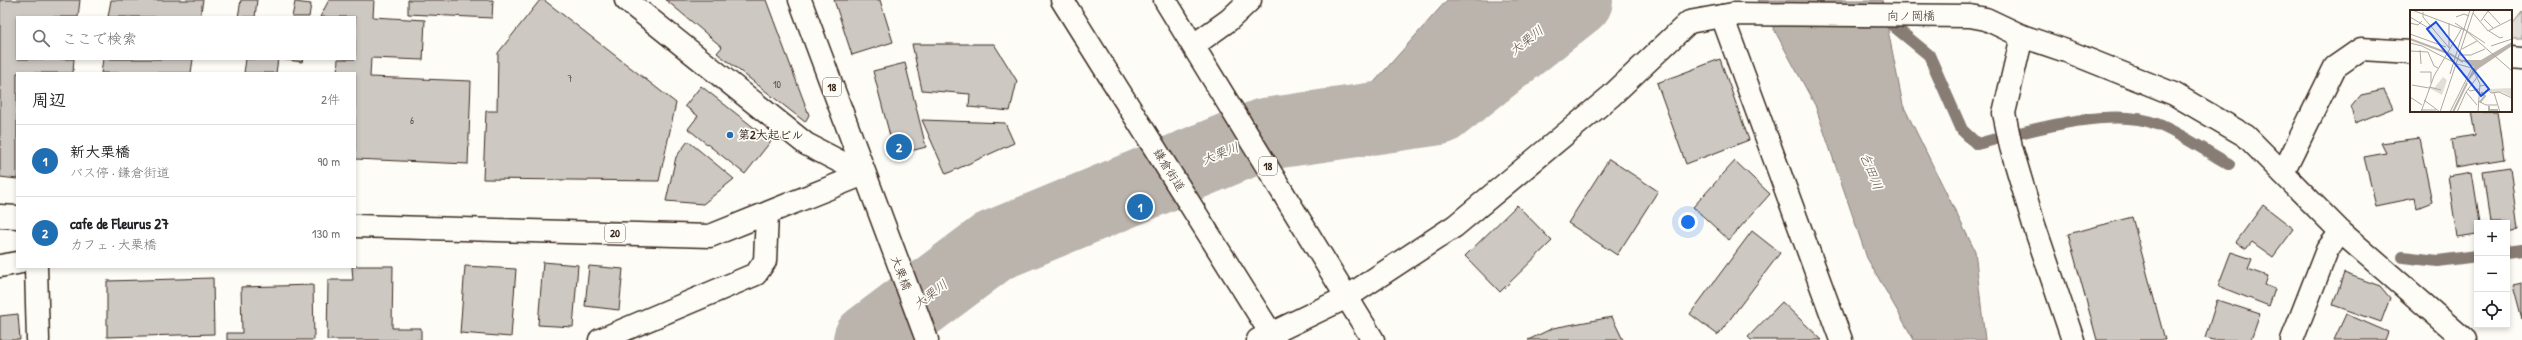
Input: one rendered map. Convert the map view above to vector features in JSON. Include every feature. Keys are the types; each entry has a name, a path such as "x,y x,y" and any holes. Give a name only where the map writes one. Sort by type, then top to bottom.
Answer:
{"street":[{"path":"626,0 806,144 864,174"},
{"name":"18","path":"800,0 864,174"},
{"name":"鎌倉街道","path":"1062,0 1128,104 1266,333"},
{"name":"18","path":"1165,0 1197,50 1373,340"},
{"path":"1197,50 1250,0"},
{"path":"1728,15 1841,340"},
{"name":"向ノ岡橋","path":"1266,333 1347,297 1455,226 1611,96 1689,22 1728,15 1970,16 1986,19 2022,36 2070,52 2174,94 2246,136 2341,232 2465,340"},
{"path":"2022,36 2004,113 2011,147 2073,340"},
{"path":"2283,173 2335,67 2361,48 2410,52"},
{"name":"20","path":"356,226 710,236 864,174"},
{"name":"大栗橋","path":"864,174 927,340"},
{"path":"600,340 756,274 765,261 767,214"},
{"path":"0,216 16,217"},
{"path":"2292,340 2327,250 2341,232"},
{"path":"0,266 16,263"},
{"path":"36,268 38,340"}],"shaded area":[{"path":"2522,12 2522,39 2512,39 2512,25"}],"water":[{"path":"1447,0 1608,0 1439,109 1338,123"},
{"name":"乞田川","path":"1758,0 1882,0 1903,105 1975,251 1985,340 1914,340 1867,258 1815,105"}],"building":[{"path":"0,0 80,0 78,16 16,16 16,60 74,60 73,72 16,72 16,179 0,177"},
{"path":"111,0 203,0 200,16 108,16"},
{"path":"241,0 257,0 255,16 238,16"},
{"path":"329,0 374,0 373,17 425,20 423,60 371,58 370,77 471,81 468,164 356,159 356,72 337,72 338,60 356,60 356,16 321,16"},
{"path":"408,0 493,0 492,18 408,14"},
{"path":"540,0 544,0 676,103 659,181 483,179 486,111 497,111 498,53"},
{"path":"666,0 766,0 809,115 805,122 717,53 722,47"},
{"path":"834,0 880,0 893,42 852,55"},
{"path":"295,2 311,4 309,16 292,16"},
{"path":"912,44 994,44 1017,81 1010,111 969,107 970,94 922,90"},
{"path":"1720,59 1749,140 1686,164 1657,83"},
{"path":"103,60 193,60 191,72 101,72"},
{"path":"246,60 278,60 276,72 244,72"},
{"path":"287,60 303,60 302,62"},
{"path":"905,63 926,147 895,155 873,71"},
{"name":"第2大起ビル","path":"701,86 771,141 745,174 688,129 698,116 685,106"},
{"path":"2384,90 2393,108 2355,123 2351,107 2361,95"},
{"path":"2471,112 2497,112 2504,159 2456,167 2452,139 2475,135"},
{"path":"922,120 1005,123 1014,143 946,174"},
{"path":"2419,138 2432,202 2417,208 2415,198 2376,206 2364,157 2386,153 2381,143"},
{"path":"688,141 734,179 703,204 666,201 676,157"},
{"path":"1609,159 1658,191 1617,255 1568,223"},
{"path":"1735,161 1770,194 1729,240 1693,207"},
{"path":"2510,167 2518,230 2510,231 2510,220 2490,220 2483,171"},
{"path":"2472,172 2480,220 2474,220 2474,234 2457,237 2448,176"},
{"path":"1517,205 1552,241 1500,292 1465,256"},
{"path":"2263,205 2294,229 2273,257 2252,242 2246,249 2236,242"},
{"path":"2132,217 2165,340 2097,340 2068,234"},
{"path":"1752,231 1780,253 1718,335 1690,314"},
{"path":"2231,252 2252,259 2248,269 2268,276 2265,285 2275,289 2269,306 2218,286"},
{"path":"543,262 578,265 573,327 538,325"},
{"path":"356,266 393,266 392,328 421,328 421,340 327,340 328,280 353,280 352,268 356,268"},
{"path":"465,266 516,269 511,337 460,333"},
{"path":"589,266 623,269 619,310 585,306"},
{"path":"2344,273 2380,286 2390,298 2381,322 2333,305"},
{"path":"213,278 214,334 107,337 107,281"},
{"path":"2522,283 2522,319 2513,285"},
{"path":"313,285 314,340 227,340 227,333 242,333 241,287"},
{"path":"2217,300 2260,314 2251,340 2213,340 2205,338"},
{"path":"1782,302 1822,340 1751,340 1748,337"},
{"path":"18,314 20,340 0,340 0,316"},
{"path":"2346,314 2388,332 2385,340 2334,340"},
{"path":"1612,317 1623,340 1528,340 1553,328"}],"waterway":[{"name":"大栗川","path":"869,340 994,246 1265,134 1439,109 1577,0"},
{"path":"1881,19 1885,19 1929,55 1962,130 1977,144 2067,122 2116,117 2138,119 2157,124 2229,164"},
{"path":"2510,252 2522,250"},
{"path":"2403,257 2438,261 2474,256"}],"place":[{"name":"第2大起ビル","path":"730,135"},
{"name":"cafe de Fleurus 27","path":"899,147"},
{"name":"新大栗橋","path":"1140,207"}]}
